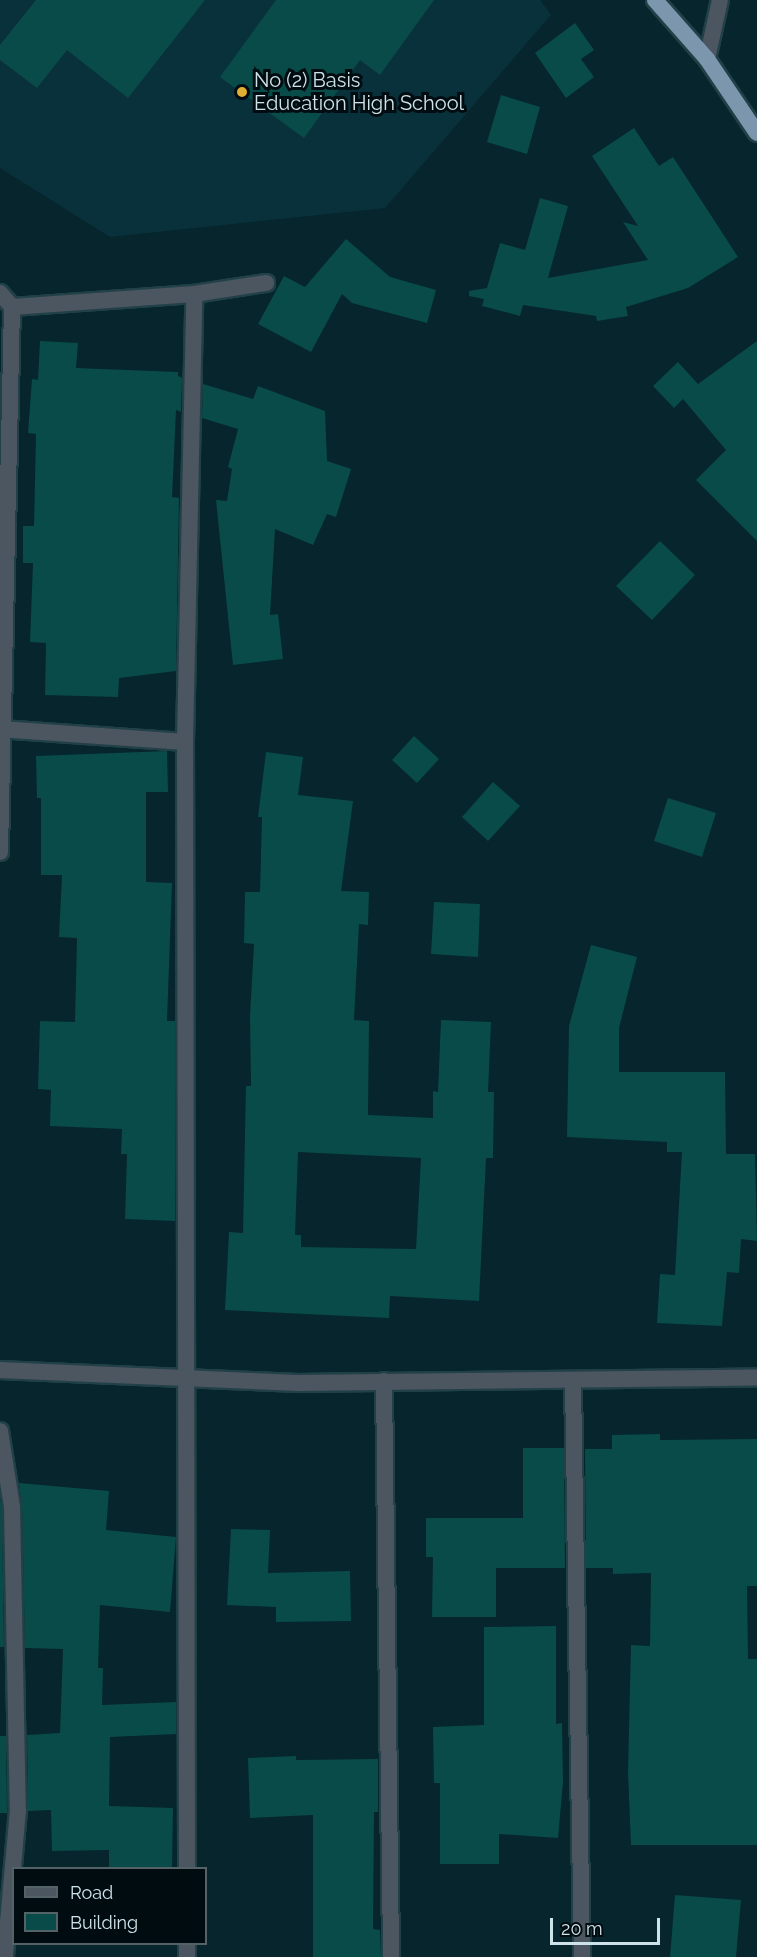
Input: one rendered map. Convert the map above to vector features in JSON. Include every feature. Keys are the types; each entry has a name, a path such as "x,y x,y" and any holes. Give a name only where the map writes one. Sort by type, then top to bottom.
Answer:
{"highway":[{"path":"655,0 707,59 757,133"}],"street":[{"path":"707,59 720,0"},
{"path":"12,307 194,294 266,283"},
{"path":"0,293 12,307 0,852"},
{"path":"187,1867 188,1378 185,742 194,294"},
{"path":"1,729 185,742"},
{"path":"0,1370 298,1383 757,1377"},
{"path":"573,1380 582,1957"},
{"path":"384,1382 392,1957"},
{"path":"0,1431 12,1507 18,1810 13,1867"},
{"path":"6,1957 12,1884"}],"shaded area":[{"name":"No (2) Basis Education High School","path":"0,0 540,0 551,15 385,208 110,237 0,168"}],"building":[{"path":"36,0 205,0 128,98 67,50 37,88 0,60 0,45"},
{"path":"276,0 434,0 380,75 360,60 304,138 220,77"},
{"path":"575,23 594,50 581,59 594,77 566,98 535,53"},
{"path":"501,95 540,107 527,154 487,142"},
{"path":"634,128 659,166 673,157 738,257 688,288 626,307 628,316 597,321 596,316 523,305 520,316 482,306 484,299 469,296 469,291 487,288 500,243 525,250 540,198 568,206 548,278 648,260 623,222 638,226 592,156"},
{"path":"346,239 390,277 436,290 427,323 352,303 342,294 311,352 258,324 284,276 305,287"},
{"path":"40,341 78,343 76,368 178,372 178,376 182,378 181,412 176,410 172,497 179,498 176,671 119,678 118,697 45,695 46,643 30,642 33,563 23,563 23,526 34,526 36,434 28,433 32,379 38,380"},
{"path":"757,341 757,541 696,480 726,450 683,399 674,408 653,386 678,362 698,384"},
{"path":"203,384 253,399 258,386 325,411 327,461 351,469 336,517 327,514 313,545 275,529 270,615 278,614 283,659 233,665 216,500 227,501 232,469 228,467 238,429 202,418"},
{"path":"660,541 695,575 652,620 616,586"},
{"path":"414,736 439,759 417,783 392,760"},
{"path":"167,751 168,792 146,792 146,882 172,883 167,1021 175,1021 175,1221 125,1219 127,1154 121,1154 122,1129 50,1126 51,1090 38,1089 40,1021 75,1022 77,938 59,937 62,875 41,875 41,798 37,798 36,756"},
{"path":"266,752 303,757 298,795 353,801 341,891 369,892 368,925 359,924 354,1020 369,1021 368,1115 433,1118 433,1091 438,1092 441,1020 491,1022 488,1092 494,1092 493,1158 486,1158 479,1301 390,1296 389,1318 225,1310 229,1232 243,1233 246,1086 251,1086 250,1016 254,944 244,943 245,892 260,892 262,817 258,817","holes":["298,1152 421,1158 416,1249 301,1247 301,1235 295,1235"]},
{"path":"493,782 520,806 488,841 462,817"},
{"path":"668,798 716,813 702,857 654,841"},
{"path":"434,902 480,904 478,957 431,954"},
{"path":"591,945 637,957 619,1028 619,1072 725,1072 726,1154 755,1154 757,1241 741,1239 739,1273 727,1272 722,1326 657,1323 660,1274 675,1275 682,1152 667,1152 667,1142 567,1137 569,1026"},
{"path":"660,1434 660,1440 757,1439 757,1586 747,1586 748,1659 757,1659 757,1845 631,1845 628,1772 631,1645 650,1646 651,1573 613,1574 613,1568 586,1568 585,1449 612,1449 612,1435"},
{"path":"523,1448 564,1448 565,1568 496,1568 496,1617 432,1617 433,1557 426,1557 426,1518 523,1518"},
{"path":"19,1483 109,1491 106,1530 176,1537 170,1612 100,1605 98,1668 103,1668 102,1705 176,1702 176,1734 110,1737 109,1806 173,1808 172,1867 109,1867 109,1850 52,1851 51,1810 28,1811 27,1735 60,1733 63,1649 25,1648 22,1507"},
{"path":"0,1498 2,1508 4,1647 0,1647"},
{"path":"231,1529 270,1530 268,1573 350,1571 351,1621 276,1622 276,1607 227,1605"},
{"path":"556,1626 556,1724 562,1723 563,1782 558,1838 499,1834 499,1864 440,1864 440,1783 434,1783 433,1727 484,1725 484,1627"},
{"path":"0,1736 6,1736 7,1813 0,1813"},
{"path":"296,1756 296,1760 378,1759 378,1812 374,1812 373,1929 380,1930 381,1957 313,1957 313,1815 250,1818 248,1758"},
{"path":"675,1895 741,1900 736,1957 670,1957"}],"place":[{"name":"No (2) Basis Education High School","path":"242,92"}]}
